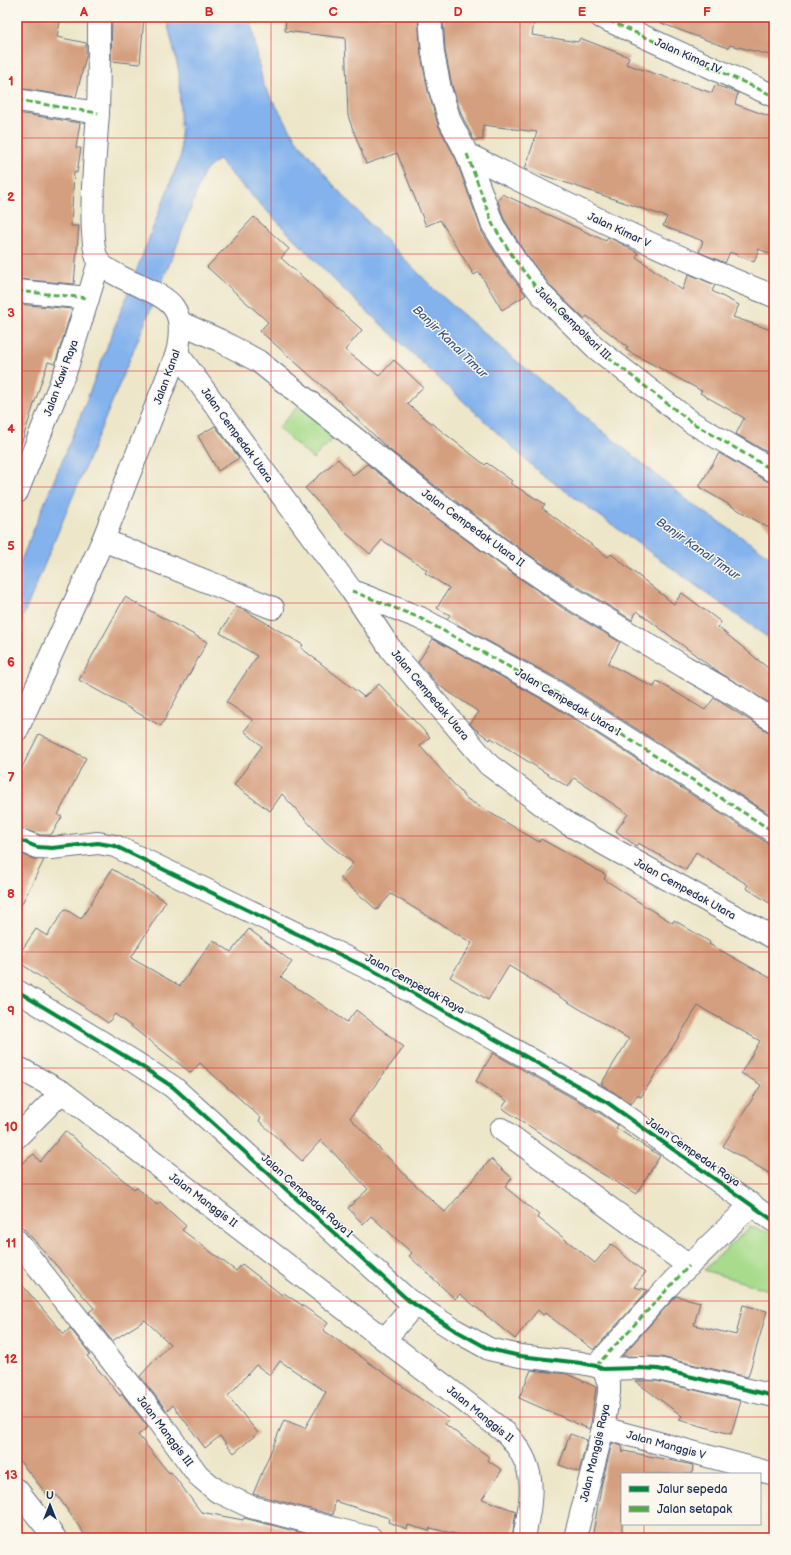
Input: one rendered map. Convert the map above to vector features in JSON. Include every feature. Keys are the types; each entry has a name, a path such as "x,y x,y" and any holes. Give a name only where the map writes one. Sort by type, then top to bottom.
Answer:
{"street":[{"path":"99,17 98,113 93,238 94,251 104,266 168,301 176,310 181,324"},
{"name":"Jalan Gempolsari III","path":"430,17 433,53 440,89 450,121 467,154 493,225 514,260 542,295 597,349 691,422 774,471"},
{"name":"Jalan Kimar IV","path":"601,17 774,96"},
{"path":"17,100 98,113"},
{"name":"Jalan Kimar V","path":"467,154 586,215 708,270 774,296"},
{"name":"Jalan Kawi Raya","path":"17,492 67,367 88,298 104,266"},
{"path":"17,292 88,298"},
{"name":"Jalan Kanal","path":"17,730 103,540 177,353 181,324"},
{"name":"Jalan Cempedak Utara II","path":"181,324 219,340 258,361 430,498 518,562 568,596 685,668 738,697 774,721"},
{"name":"Jalan Cempedak Utara","path":"177,353 352,591 392,651 488,765 568,824 774,938"},
{"path":"103,540 273,608"},
{"name":"Jalan Cempedak Utara I","path":"352,591 420,618 555,692 774,832"},
{"name":"Jalan Cempedak Raya","path":"17,839 37,847 52,848 98,843 115,846 374,971 608,1103 774,1221"},
{"name":"Jalan Cempedak Raya I","path":"17,991 173,1087 415,1304 453,1329 489,1349 520,1356 599,1368 658,1369 774,1396"},
{"name":"Jalan Manggis II","path":"17,1067 62,1092 493,1422 518,1446 525,1459 531,1479 530,1503 524,1538"},
{"path":"17,1137 62,1092"},
{"path":"501,1130 689,1266"},
{"path":"599,1368 689,1266 752,1204"},
{"name":"Jalan Manggis III","path":"17,1241 156,1417 198,1475 217,1491 251,1507 371,1538"},
{"path":"384,1339 415,1304"},
{"name":"Jalan Manggis Raya","path":"574,1538 603,1428 610,1393 609,1383 599,1368"},
{"name":"Jalan Manggis V","path":"603,1428 774,1474"},
{"path":"17,1490 55,1538"}],"green space":[{"path":"301,403 336,435 313,459 278,428"},
{"path":"750,1227 774,1234 774,1292 704,1270"}],"water":[{"name":"Banjir Kanal Timur","path":"166,17 250,17 263,84 296,139 336,188 368,222 435,290 508,354 691,503 774,559 774,642 538,471 340,286 231,174 219,159 204,172 176,248 17,631 17,570 80,417 181,155 179,72"}],"building":[{"path":"17,17 61,17 57,37 86,43 86,56 76,97 17,88"},
{"path":"112,17 144,17 140,64 111,61"},
{"path":"286,17 418,17 421,55 428,91 438,125 456,159 482,232 505,268 526,295 502,310 479,272 474,275 440,220 426,226 397,153 366,164 348,116 345,38 285,31"},
{"path":"443,17 535,17 532,35 578,42 580,38 629,57 626,64 712,93 715,85 738,93 735,104 774,118 774,256 759,249 754,262 730,252 725,263 699,252 703,241 663,226 667,217 525,169 537,132 483,125 483,140 474,140 462,116 452,86 445,51"},
{"path":"650,17 774,17 774,56 730,45 728,48 650,19"},
{"path":"17,113 80,123 76,148 81,148 77,173 74,172 71,226 79,226 74,284 17,279"},
{"path":"502,194 606,241 608,237 626,246 638,253 636,257 682,290 689,274 715,285 712,291 739,305 733,317 774,331 774,456 736,434 744,418 700,393 702,391 626,350 628,347 587,316 584,319 551,287 525,253 504,219 498,201"},
{"path":"254,217 289,249 281,258 362,330 345,350 379,376 394,360 423,387 407,404 485,465 487,463 512,481 510,483 545,504 542,508 608,557 611,554 674,604 682,593 721,622 718,627 774,673 774,706 714,669 637,611 632,620 519,548 438,488 386,447 338,400 260,331 268,322 207,267"},
{"path":"17,304 72,309 55,364 48,362 21,444 17,443"},
{"path":"215,426 239,458 218,471 198,436"},
{"path":"719,453 774,485 774,531 699,487"},
{"path":"338,459 353,475 367,464 423,508 505,568 561,607 620,642 608,664 654,687 657,681 705,710 714,698 767,731 774,733 774,817 562,681 447,619 450,615 437,608 449,588 425,573 427,570 382,540 370,554 346,533 305,488"},
{"path":"125,597 207,642 161,726 79,680"},
{"path":"236,607 246,611 303,645 301,648 364,697 379,684 430,737 420,746 467,799 539,842 541,839 606,875 604,879 651,910 673,923 674,920 710,942 709,944 774,980 774,1176 723,1146 761,1085 741,1073 760,1041 698,1006 641,1097 637,1095 631,1104 601,1084 629,1039 509,966 488,1000 450,977 472,943 391,894 377,910 340,878 353,863 326,842 282,794 270,811 234,785 262,746 244,731 253,720 226,702 257,656 220,633"},
{"path":"433,639 549,703 767,843 774,844 774,906 746,888 748,885 696,852 686,870 638,843 636,846 616,831 628,814 574,778 568,787 491,738 490,740 474,728 470,724 479,712 437,684 418,662"},
{"path":"39,734 86,758 58,815 62,817 51,835 40,835 17,827 17,777"},
{"path":"17,852 33,859 44,860 17,913"},
{"path":"112,869 166,901 131,958 180,986 213,940 231,952 249,929 292,962 281,977 347,1022 356,1010 404,1047 350,1118 409,1179 445,1212 491,1159 512,1178 505,1187 539,1215 537,1217 595,1263 611,1244 645,1273 634,1287 648,1290 594,1350 545,1313 543,1315 538,1310 515,1339 460,1294 455,1299 409,1256 412,1253 371,1216 363,1224 348,1208 368,1189 321,1140 302,1161 259,1121 261,1118 200,1063 191,1073 115,1014 108,1023 17,961 17,957 36,929 47,936 65,909 81,919"},
{"path":"493,1053 601,1114 618,1125 616,1128 660,1156 636,1194 591,1167 502,1108 507,1101 476,1081"},
{"path":"65,1131 134,1189 136,1187 157,1205 160,1202 186,1226 182,1230 236,1271 242,1264 282,1295 284,1293 328,1323 323,1330 449,1419 445,1424 489,1457 487,1460 502,1470 482,1499 516,1511 512,1538 473,1538 430,1528 429,1531 408,1525 407,1529 388,1522 389,1518 335,1501 333,1515 253,1494 284,1420 305,1428 326,1392 280,1361 270,1375 256,1365 228,1396 258,1433 234,1453 220,1436 205,1448 173,1405 167,1411 140,1376 170,1344 145,1320 112,1341 89,1312 94,1308 17,1221 17,1167 34,1154 40,1162"},
{"path":"17,1279 64,1334 70,1328 90,1354 87,1356 120,1396 122,1394 148,1427 138,1435 169,1473 171,1472 201,1512 243,1520 244,1518 321,1538 87,1538 57,1495 51,1499 17,1458"},
{"path":"676,1296 700,1302 694,1325 736,1335 743,1305 767,1311 748,1377 661,1357 622,1356"},
{"path":"531,1370 567,1374 596,1387 589,1429 519,1398"},
{"path":"635,1381 656,1381 741,1401 731,1434 679,1420 682,1416"},
{"path":"570,1434 587,1440 579,1472 559,1465"},
{"path":"612,1443 622,1446 623,1453 624,1451 693,1465 692,1473 621,1473 622,1533 615,1532 614,1538 592,1538 602,1483"}],"marked path":[{"path":"601,17 774,96"},
{"path":"17,100 98,113"},
{"path":"467,154 493,225 515,260 542,295 597,349 691,422 774,471"},
{"path":"17,291 88,298"},
{"path":"352,591 420,618 555,692 774,832"},
{"path":"596,1366 689,1266"}],"cycle path":[{"path":"17,839 37,847 52,848 98,843 115,846 374,971 608,1103 774,1221"},
{"path":"17,991 173,1087 408,1300 453,1329 489,1349 520,1356 581,1363 603,1369 658,1369 774,1396"}]}
